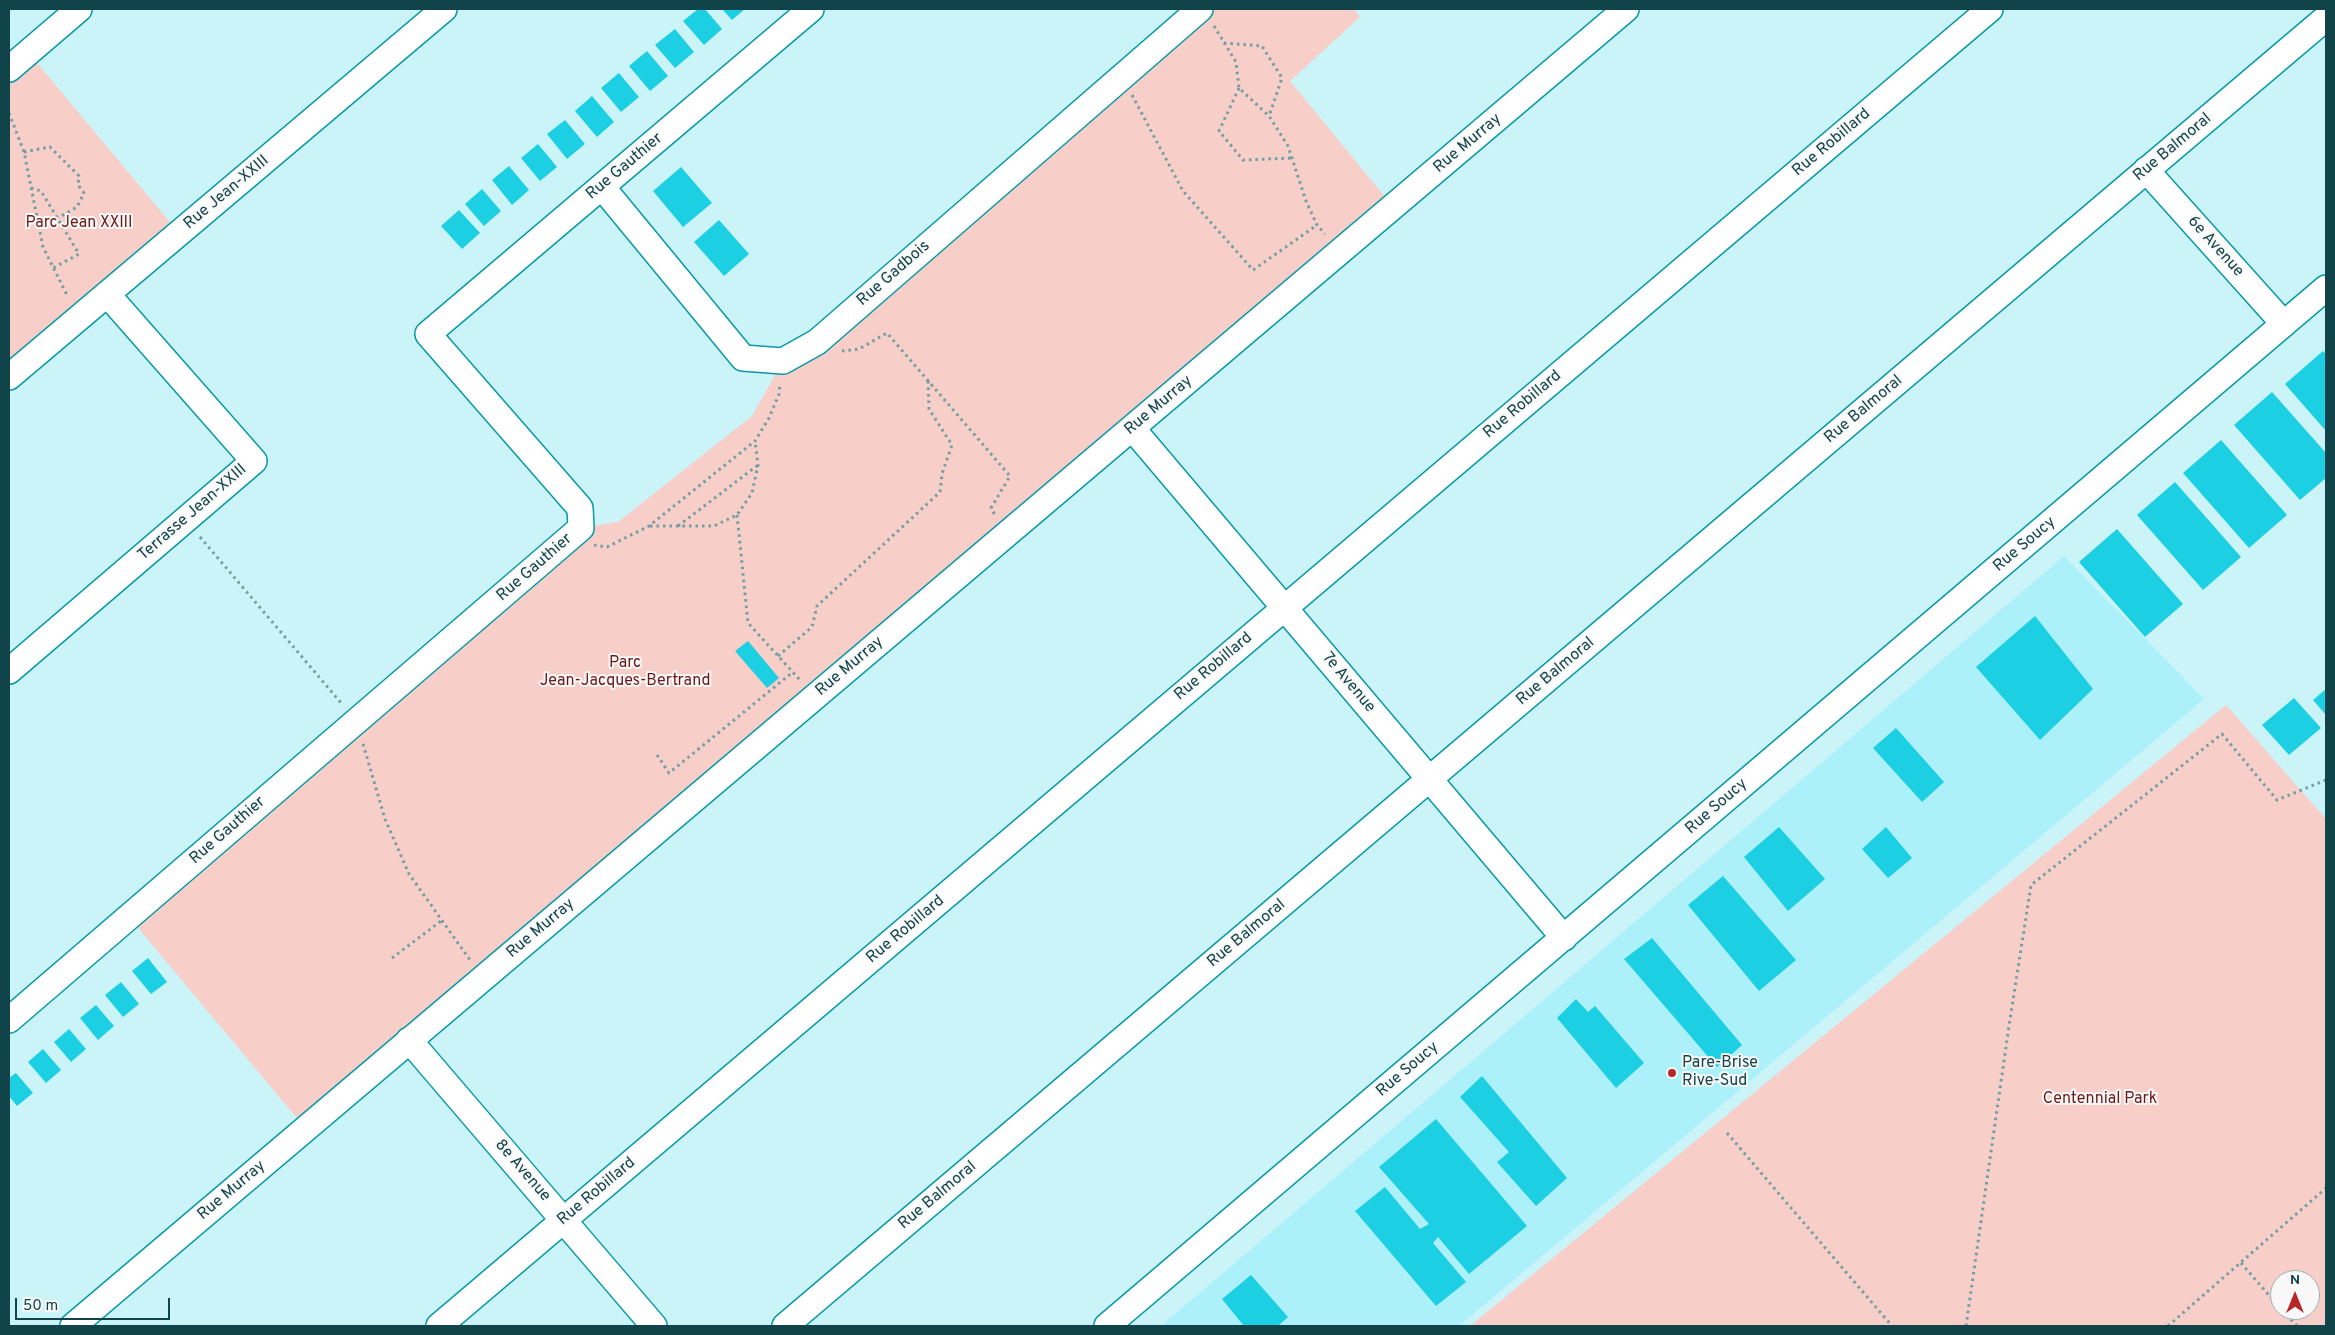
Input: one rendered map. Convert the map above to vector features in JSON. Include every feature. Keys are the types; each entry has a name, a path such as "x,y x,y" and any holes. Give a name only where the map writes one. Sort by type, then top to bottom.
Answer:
{"street":[{"path":"9,69 79,9"},
{"name":"Rue Jean-XXIII","path":"9,377 444,9"},
{"name":"Rue Gauthier","path":"9,1020 581,528 580,508 428,334 811,9"},
{"name":"Rue Murray","path":"74,1326 1626,9"},
{"name":"Rue Robillard","path":"439,1326 1990,9"},
{"name":"Rue Gadbois","path":"783,361 817,342 1121,75 1206,16"},
{"name":"Rue Balmoral","path":"785,1326 2326,18"},
{"name":"6e Avenue","path":"2146,170 2284,324"},
{"path":"602,187 743,358 783,361"},
{"name":"Rue Soucy","path":"1107,1326 2326,288"},
{"name":"Terrasse Jean-XXIII","path":"9,671 254,461 107,294"},
{"name":"7e Avenue","path":"1132,428 1564,938"},
{"name":"8e Avenue","path":"410,1040 654,1326"}],"path":[{"path":"1206,16 1236,62 1239,88 1218,131 1243,160 1292,158"},
{"path":"1224,43 1262,46 1282,78 1269,116"},
{"path":"1121,75 1183,191 1253,270 1317,225"},
{"path":"1239,88 1269,116 1288,146 1306,201 1317,225 1341,252"},
{"path":"9,113 24,152 43,247 79,318"},
{"path":"24,152 50,147 79,176 78,185 84,193 77,207 58,218"},
{"path":"32,188 41,191 79,254 53,268"},
{"path":"817,342 836,351 859,349 888,333 1010,476 991,508 1006,535"},
{"path":"567,540 607,547 649,526 755,441 769,418 779,394 783,361"},
{"path":"778,656 812,627 817,606 940,492 942,474 952,445 929,409 928,380"},
{"path":"649,526 714,526 737,515 752,493 758,465 755,441"},
{"path":"677,527 758,465"},
{"path":"737,515 748,623 815,697"},
{"path":"657,755 668,773 793,672"},
{"path":"1966,1326 2031,885 2222,734 2277,800 2326,780"},
{"path":"392,958 441,921"},
{"path":"1727,1133 1892,1326"},
{"path":"2168,1326 2326,1188"},
{"path":"2241,1263 2270,1296"}],"shaded area":[{"path":"2064,556 2204,699 1459,1326 1161,1326"}],"green space":[{"name":"Parc Jean-Jacques-Bertrand","path":"1202,9 1354,9 1360,17 1290,81 1390,203 306,1129 129,917 581,528 618,522 752,416 783,361"},
{"name":"Parc Jean XXIII","path":"28,52 179,233 9,377 9,69"},
{"name":"Centennial Park","path":"2226,705 2326,819 2326,1326 1470,1326"}],"building":[{"path":"698,9 705,9 722,29 704,45 683,21"},
{"path":"722,9 745,9 732,20"},
{"path":"675,29 694,52 675,68 655,45"},
{"path":"647,51 668,76 650,91 629,66"},
{"path":"619,73 639,97 621,112 601,88"},
{"path":"592,96 614,122 597,137 575,111"},
{"path":"565,120 585,144 567,159 547,134"},
{"path":"538,144 557,167 540,181 521,158"},
{"path":"509,166 529,190 512,205 492,180"},
{"path":"681,167 712,203 683,227 653,191"},
{"path":"482,189 501,211 484,226 465,204"},
{"path":"459,210 480,233 462,249 441,226"},
{"path":"719,220 749,254 724,276 694,242"},
{"path":"2323,351 2326,354 2326,431 2285,384"},
{"path":"2272,392 2326,453 2326,478 2300,500 2234,425"},
{"path":"2221,440 2287,515 2249,548 2183,473"},
{"path":"2175,482 2241,557 2203,590 2137,515"},
{"path":"2117,529 2183,604 2145,637 2079,562"},
{"path":"2035,616 2093,689 2040,740 1976,667"},
{"path":"748,641 779,678 767,688 735,651"},
{"path":"2326,689 2326,715 2313,700"},
{"path":"2294,698 2321,728 2289,755 2262,725"},
{"path":"1896,728 1944,782 1922,802 1873,748"},
{"path":"1779,827 1825,879 1788,911 1744,857"},
{"path":"1886,827 1912,858 1888,878 1862,849"},
{"path":"1723,876 1796,960 1759,991 1688,905"},
{"path":"1652,938 1742,1045 1717,1067 1624,959"},
{"path":"148,958 167,982 151,994 132,971"},
{"path":"121,982 139,1004 123,1017 105,995"},
{"path":"1576,999 1588,1012 1595,1006 1644,1063 1616,1088 1557,1018"},
{"path":"96,1005 114,1026 98,1040 80,1018"},
{"path":"69,1029 86,1049 71,1062 54,1042"},
{"path":"43,1049 61,1070 46,1083 28,1062"},
{"path":"16,1073 33,1093 17,1106 9,1096 9,1078"},
{"path":"1482,1076 1567,1178 1536,1206 1497,1162 1509,1152 1460,1097"},
{"path":"1436,1119 1527,1226 1469,1274 1438,1237 1433,1243 1466,1282 1436,1306 1355,1211 1385,1187 1420,1229 1429,1224 1379,1167"},
{"path":"1251,1275 1288,1317 1278,1326 1244,1326 1222,1299"}],"place":[{"name":"Pare-Brise Rive-Sud","path":"1672,1073"}]}
